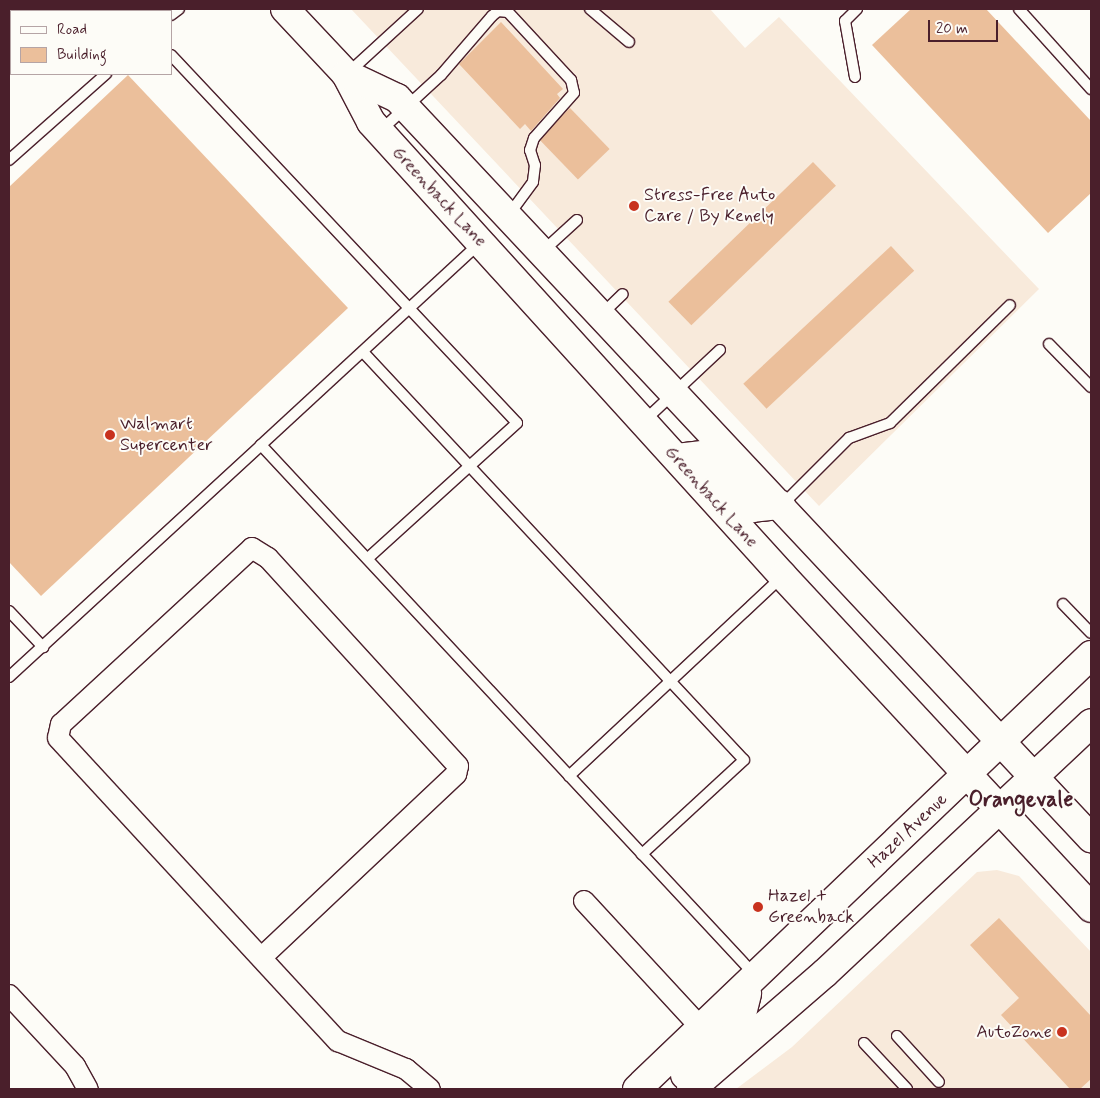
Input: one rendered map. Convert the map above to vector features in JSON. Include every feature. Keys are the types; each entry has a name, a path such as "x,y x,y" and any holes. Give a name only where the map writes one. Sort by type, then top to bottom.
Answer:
{"main road":[{"name":"Greenback Lane","path":"285,9 346,74 379,132 481,242 782,576 966,776 1091,908"},
{"name":"Greenback Lane","path":"346,74 396,98 406,107 672,395 781,506 1091,838"},
{"path":"416,172 438,171 478,209 508,217"},
{"path":"481,242 502,244 532,266 549,261"},
{"path":"677,458 703,455 751,508 781,506"},
{"name":"Hazel Avenue","path":"637,1089 1091,656"},
{"path":"691,1089 818,979 1091,723"},
{"path":"686,1089 685,1072 742,1014 751,979"}],"street":[{"path":"262,957 456,774 458,766 268,558 252,548 61,724 57,732 58,738 338,1041 406,1069 430,1089"},
{"path":"584,901 701,1028"},
{"path":"9,995 75,1066 88,1089"}],"lane":[{"path":"346,74 418,9"},
{"path":"590,9 629,42"},
{"path":"855,77 845,21 856,9"},
{"path":"1019,9 1091,89"},
{"path":"379,132 441,75 498,10 516,18 570,80 574,93 534,138 530,150 535,165 532,182 508,217"},
{"path":"172,56 516,423 468,464 367,559"},
{"path":"9,160 105,75"},
{"path":"549,261 577,220"},
{"path":"9,677 43,648 481,242"},
{"path":"600,316 623,294"},
{"path":"781,506 849,438 890,423 1010,305"},
{"path":"1049,344 1091,387"},
{"path":"644,422 720,350"},
{"path":"363,352 744,760 642,854"},
{"path":"261,445 642,854 751,979"},
{"path":"569,776 782,576"},
{"path":"1063,604 1091,633"},
{"path":"9,611 43,648"},
{"path":"897,1036 939,1082"},
{"path":"864,1043 907,1089"}],"shaded area":[{"path":"351,9 710,9 745,48 779,17 1039,289 819,506"},
{"path":"997,870 1019,876 1091,952 1091,1089 736,1089 792,1047 977,872"}],"building":[{"path":"911,9 986,9 1091,121 1091,193 1048,233 872,45"},
{"path":"501,22 563,89 557,94 560,98 531,131 525,124 520,129 459,64"},
{"name":"Walmart Supercenter","path":"128,75 348,308 41,596 9,562 9,187"},
{"path":"570,108 610,149 578,180 538,139"},
{"path":"813,162 836,186 691,325 668,302"},
{"path":"891,246 914,271 766,409 743,384"},
{"path":"999,918 1091,1016 1091,1079 1080,1089 1070,1089 1001,1015 1019,998 970,945"}],"place":[{"name":"Stress-Free Auto Care / By Kenely","path":"634,206"},
{"name":"Walmart Supercenter","path":"110,435"},
{"name":"Hazel + Greenback","path":"758,907"},
{"name":"AutoZone","path":"1062,1032"}],"district":[{"name":"Orangevale","path":"1021,801"}]}
